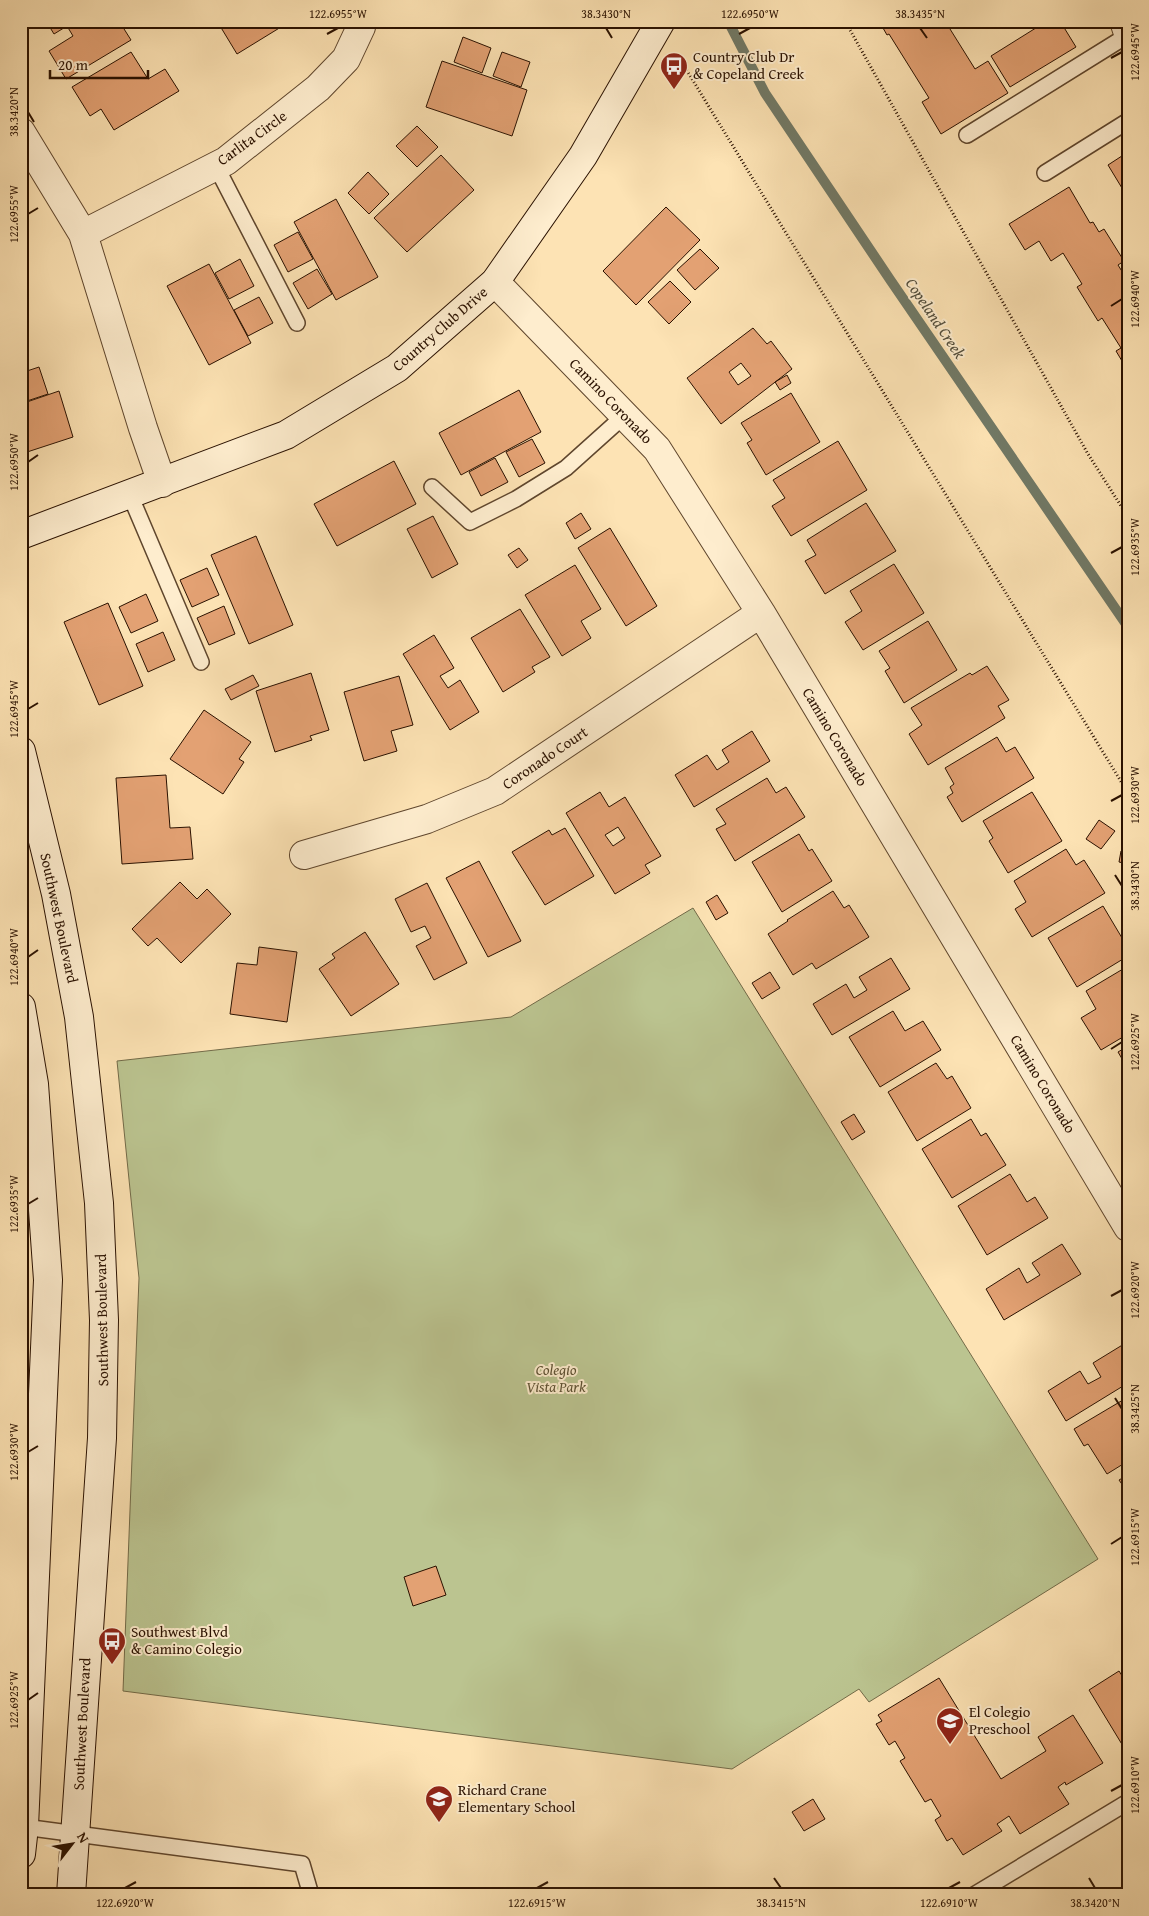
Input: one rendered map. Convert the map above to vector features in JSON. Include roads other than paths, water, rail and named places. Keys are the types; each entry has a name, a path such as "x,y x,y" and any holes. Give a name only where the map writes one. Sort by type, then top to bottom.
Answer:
{"street":[{"name":"Carlita Circle","path":"83,234 226,161 318,88 346,58 361,28 362,21"},
{"name":"Country Club Drive","path":"21,535 286,435 397,368 495,282 583,156 661,21"},
{"path":"1124,21 1128,34"},
{"path":"21,132 83,234 162,483"},
{"name":"Camino Coronado","path":"495,282 657,449 761,613 1128,1227"},
{"name":"Coronado Court","path":"304,855 427,819 495,791 761,613"},
{"name":"Southwest Boulevard","path":"21,751 56,894 79,1018 100,1213 104,1320 102,1438 71,1895"},
{"path":"21,1007 34,1084 48,1280 24,1827 21,1854"}],"lane":[{"path":"967,135 1128,34"},
{"path":"1045,173 1128,122"},
{"path":"216,166 297,323"},
{"path":"432,487 470,522 516,499 566,468 625,416"},
{"path":"130,495 201,662"},
{"path":"974,1895 1128,1802"},
{"path":"24,1827 302,1864 311,1895"}],"waterway":[{"name":"Copeland Creek","path":"728,21 765,93 1128,627"}],"place":[{"name":"Country Club Dr & Copeland Creek","path":"674,90"},
{"name":"Southwest Blvd & Camino Colegio","path":"112,1665"},
{"name":"El Colegio Preschool","path":"950,1745"},
{"name":"Richard Crane Elementary School","path":"439,1823"}],"park label":[{"name":"Colegio Vista Park","path":"556,1378"}]}
